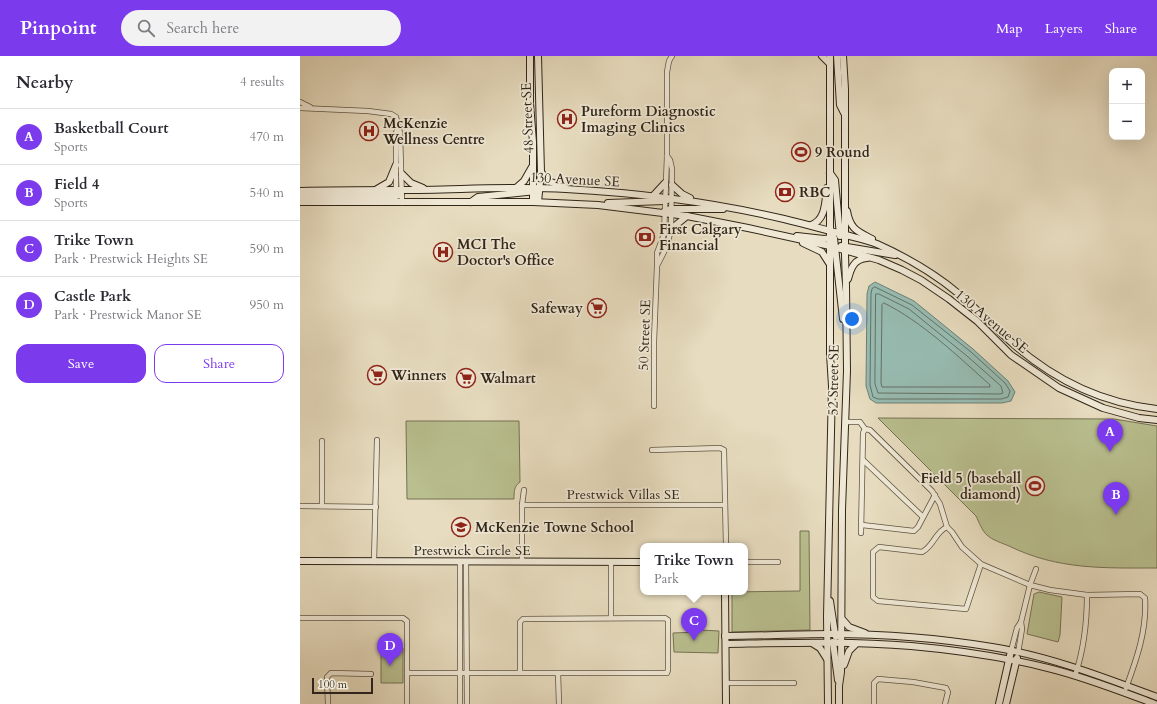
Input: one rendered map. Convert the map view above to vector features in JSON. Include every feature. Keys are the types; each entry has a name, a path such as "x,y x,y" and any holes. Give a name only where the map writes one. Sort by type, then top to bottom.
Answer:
{"main road":[{"name":"48 Street SE","path":"530,56 530,103 536,202"},
{"name":"48 Street SE","path":"535,189 540,172 538,56"},
{"path":"822,56 830,64"},
{"name":"52 Street SE","path":"830,56 830,231 844,248 846,286 847,371 842,510 843,620 842,672 839,686 839,704"},
{"path":"837,56 840,105 844,114"},
{"name":"52 Street SE","path":"827,634 832,386 830,354 830,264 845,192 843,56"},
{"path":"516,188 524,181 533,164"},
{"path":"374,190 388,182 396,165"},
{"path":"540,172 547,181 568,189"},
{"path":"830,173 835,180 836,240 842,317 846,330"},
{"path":"402,174 411,183 426,189"},
{"path":"811,226 817,223 823,214 827,187 830,181"},
{"path":"653,196 669,184 682,194 695,201"},
{"name":"130 Avenue SE","path":"300,191 374,190 398,196 426,189 568,189 653,196 665,199"},
{"path":"471,202 478,197 535,189"},
{"path":"845,192 849,218 853,228 916,260 930,273"},
{"path":"300,196 398,196"},
{"name":"130 Avenue SE","path":"300,202 398,196 471,202 536,202 598,205 664,213"},
{"path":"598,205 665,199 670,200 672,198"},
{"name":"130 Avenue SE","path":"672,198 729,208 830,231 844,248 902,270 921,280 949,299 977,321 1011,355 1059,388 1103,408 1139,418 1156,419"},
{"path":"664,213 667,210 729,208"},
{"name":"130 Avenue SE","path":"671,211 687,216 786,236 796,235 875,243 930,273 959,294 1032,360 1056,376 1096,395 1127,405 1157,410"},
{"path":"671,229 687,216"},
{"path":"786,236 822,252 830,264"},
{"path":"844,248 902,257"},
{"path":"846,286 850,271 855,262 864,258 872,258"},
{"path":"1140,407 1150,412 1156,419"},
{"name":"Prestwick Circle SE","path":"300,561 640,562"},
{"path":"828,591 832,608 835,634 842,644"},
{"path":"725,595 726,704"},
{"path":"816,635 823,627 827,616"},
{"path":"843,620 854,630 870,635"},
{"path":"827,634 831,644 839,686"},
{"path":"726,636 827,634 870,635 943,640 993,647 1050,660 1157,697"},
{"path":"726,644 812,643 912,646 1009,660 1075,676 1155,704"},
{"path":"812,643 822,651 827,661"},
{"path":"828,704 827,661 831,644"},
{"path":"842,672 849,651 856,644"},
{"path":"999,704 1011,651"},
{"path":"1006,704 1018,653"}],"street":[{"name":"50 Street SE","path":"654,406 656,262 657,253 664,234 665,199 669,184 670,160 667,156 667,72 669,61 672,56"},
{"path":"300,102 314,108"},
{"path":"300,108 391,114 396,117 400,132 402,174 398,196"},
{"path":"398,125 396,133 398,196"},
{"name":"50 Street SE","path":"657,266 667,246 671,229 672,198 669,184"},
{"path":"845,422 860,422 865,429 870,430 932,491 940,504 947,527 962,547 981,564 1030,584 1050,590 1087,595 1140,594 1144,598 1144,633 1124,693"},
{"path":"862,533 863,432 865,429"},
{"path":"374,562 377,440"},
{"path":"322,442 322,506"},
{"path":"652,450 720,448 724,450 726,543"},
{"path":"863,460 923,517"},
{"path":"522,562 522,505 524,490"},
{"path":"862,525 914,531 918,527 935,496"},
{"name":"Prestwick Villas SE","path":"522,505 725,505"},
{"path":"300,506 376,506"},
{"path":"947,527 941,530 928,549 922,552 880,547 874,552 873,596 878,601 966,609 981,564"},
{"path":"460,704 463,562"},
{"path":"463,562 467,704"},
{"path":"611,562 611,618"},
{"path":"748,562 778,562"},
{"path":"1011,651 1017,628 1021,622 1030,584 1036,568"},
{"path":"1075,676 1085,641 1087,595"},
{"path":"300,618 403,618 407,621 407,704"},
{"path":"407,673 460,673 467,673 520,673 666,673 668,670 668,620 666,618 523,619 520,622 520,673"},
{"path":"1018,653 1022,629 1021,622"},
{"path":"328,704 327,677 331,673 371,674"},
{"path":"558,673 559,704"},
{"path":"874,704 874,683 878,679 913,682 946,688 948,692 945,704"},
{"path":"726,683 794,683"}],"green space":[{"path":"878,418 1114,419 1157,426 1157,568 1118,568 1063,564 1027,554 994,540 985,533 976,516"},
{"path":"406,421 519,421 520,482 515,487 514,499 407,499"},
{"path":"800,531 809,531 810,630 732,632 732,595 748,595 748,592 800,591"},
{"path":"1039,592 1062,597 1060,635 1058,642 1027,634 1034,594"},
{"path":"700,630 719,631 718,653 674,652 673,633 698,632"},
{"path":"381,646 401,646 403,648 403,683 381,683"}],"water":[{"path":"875,282 914,301 973,349 1008,381 1015,392 1011,401 1002,403 876,403 870,399 866,386 867,294 869,286"}],"place":[{"name":"Pureform Diagnostic Imaging Clinics","path":"567,119"},
{"name":"McKenzie Wellness Centre","path":"369,131"},
{"name":"9 Round","path":"801,152"},
{"name":"RBC","path":"785,192"},
{"name":"First Calgary Financial","path":"645,237"},
{"name":"MCI The Doctor's Office","path":"443,252"},
{"name":"Safeway","path":"597,308"},
{"name":"Winners","path":"377,375"},
{"name":"Walmart","path":"466,378"},
{"name":"Basketball Court","path":"1110,452"},
{"name":"Field 5 (baseball diamond)","path":"1035,486"},
{"name":"Field 4","path":"1116,515"},
{"name":"McKenzie Towne School","path":"461,527"},
{"name":"Trike Town","path":"694,641"},
{"name":"Castle Park","path":"390,666"}]}
